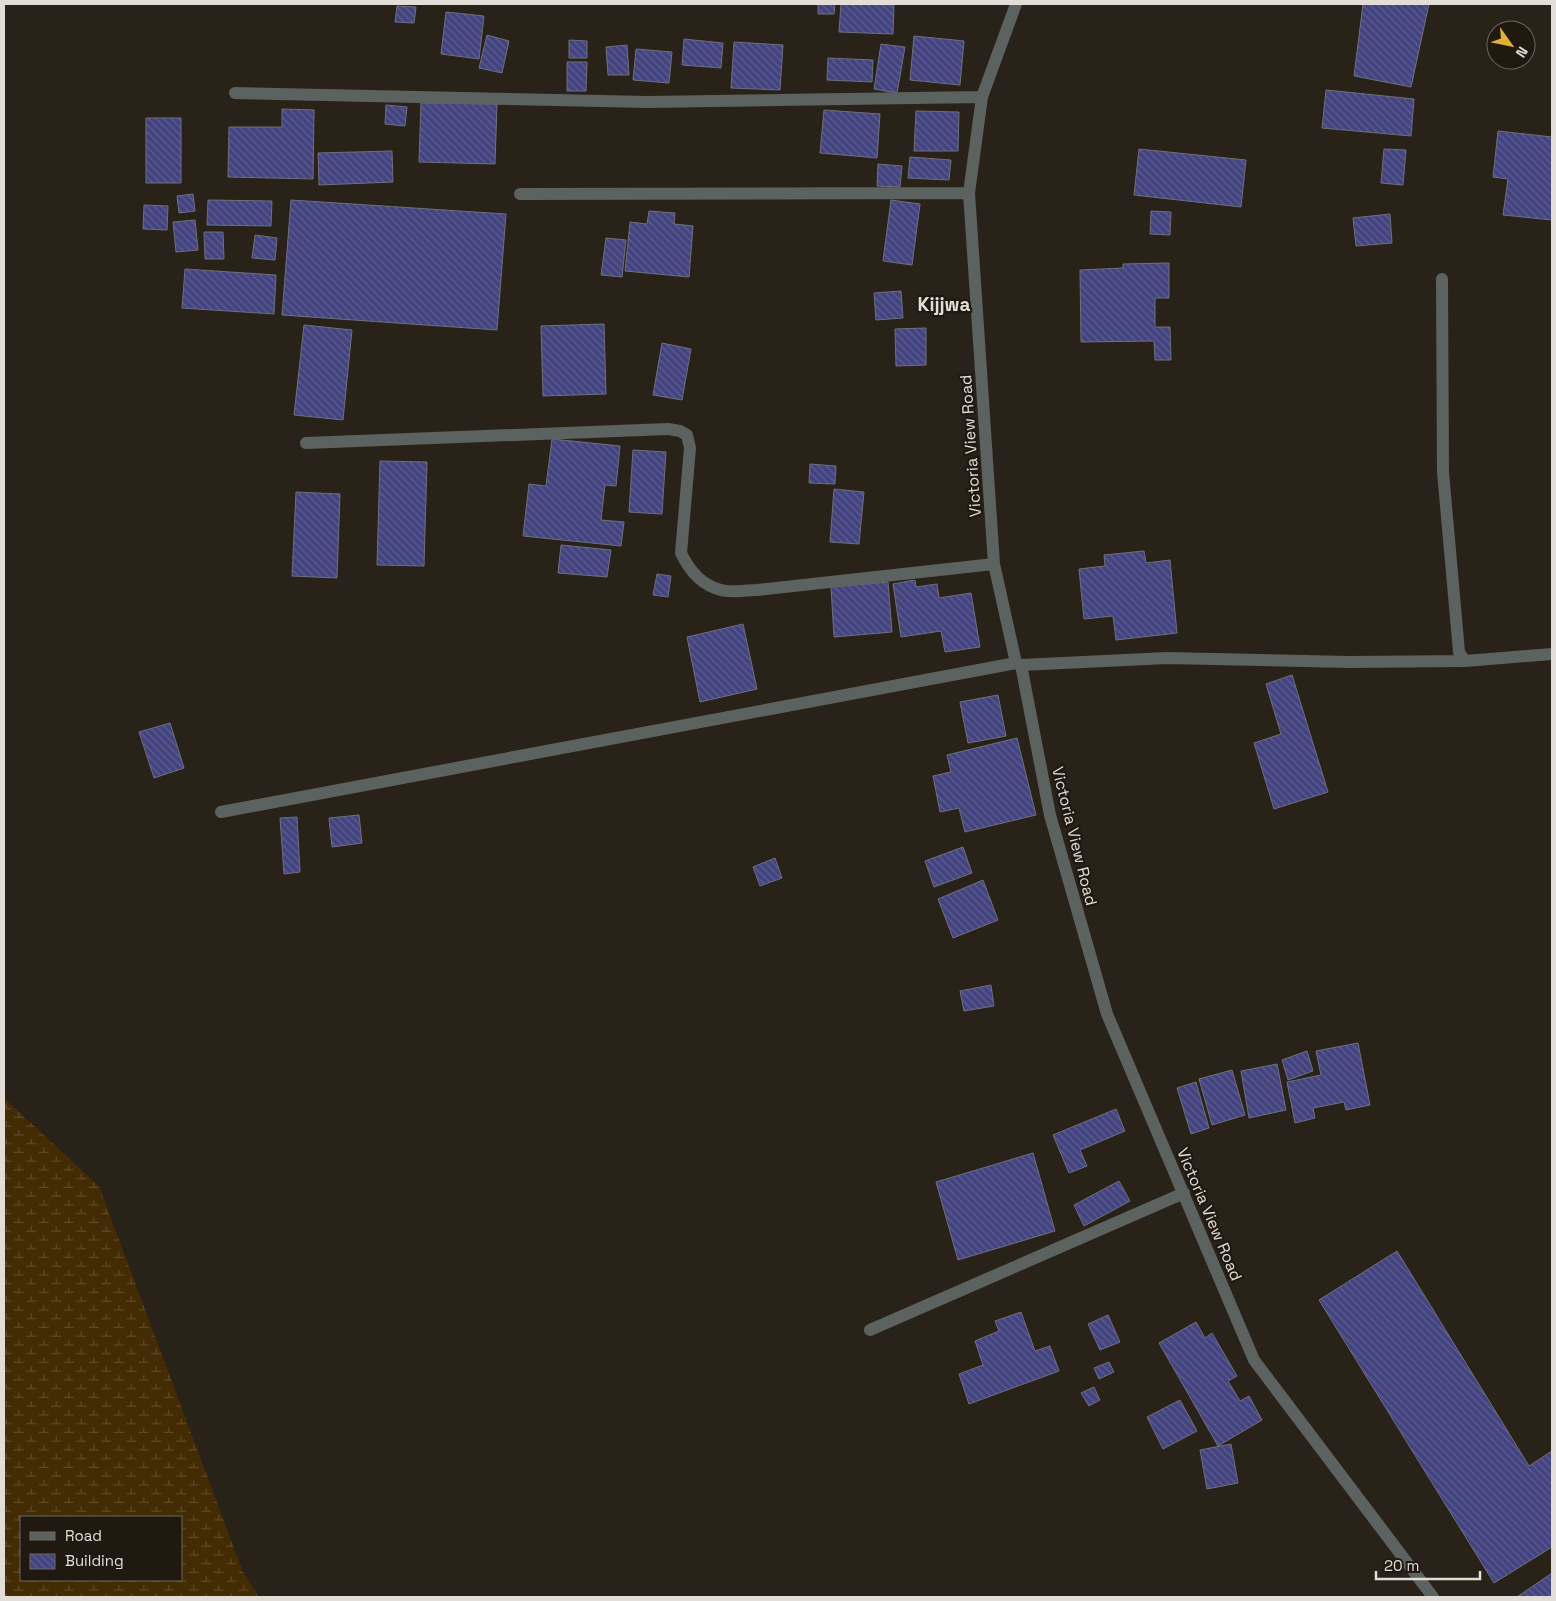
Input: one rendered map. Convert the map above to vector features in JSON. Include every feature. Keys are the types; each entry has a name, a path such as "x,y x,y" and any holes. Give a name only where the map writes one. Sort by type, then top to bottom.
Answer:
{"street":[{"name":"Victoria View Road","path":"1016,4 982,96 969,193 994,564 1019,664 1050,815 1106,1014 1254,1360 1433,1597"},
{"path":"235,93 648,102 982,96"},
{"path":"520,194 969,193"},
{"path":"1442,279 1443,472 1459,652 1465,661"},
{"path":"306,443 668,429 680,431 687,435 690,448 681,553 688,567 708,585 722,590 757,590 994,564"},
{"path":"221,812 1019,664 1167,658 1349,662 1465,661 1552,654"},
{"path":"870,1330 1184,1193"}],"green space":[{"path":"4,1098 99,1186 243,1572 259,1597 4,1597"}],"building":[{"path":"818,4 835,4 834,14 818,14"},
{"path":"841,4 894,4 893,34 839,32"},
{"path":"1363,4 1429,4 1411,87 1354,76"},
{"path":"397,6 416,7 414,23 395,22"},
{"path":"446,12 484,16 479,59 441,54"},
{"path":"487,35 509,41 502,73 479,68"},
{"path":"914,36 964,41 960,85 910,80"},
{"path":"684,39 723,43 721,68 682,65"},
{"path":"569,40 587,41 587,58 569,58"},
{"path":"734,42 783,45 780,90 731,88"},
{"path":"881,44 905,47 897,93 874,89"},
{"path":"627,45 629,75 608,75 606,47"},
{"path":"636,49 672,52 669,83 633,80"},
{"path":"828,58 873,60 872,82 827,80"},
{"path":"567,62 587,62 586,91 567,91"},
{"path":"1326,90 1414,99 1411,136 1322,128"},
{"path":"421,103 497,104 495,164 419,162"},
{"path":"386,105 407,107 405,126 385,124"},
{"path":"282,109 314,110 313,179 228,177 229,127 282,127"},
{"path":"824,110 880,114 877,158 820,153"},
{"path":"916,111 959,112 958,151 914,151"},
{"path":"146,118 181,118 181,183 146,183"},
{"path":"1498,131 1552,137 1552,220 1503,215 1508,179 1493,177"},
{"path":"1139,149 1246,160 1241,207 1134,195"},
{"path":"1384,149 1406,150 1403,185 1381,183"},
{"path":"392,151 393,182 319,185 318,153"},
{"path":"910,157 951,160 949,180 908,178"},
{"path":"878,164 902,166 900,187 877,186"},
{"path":"193,194 195,211 179,213 177,196"},
{"path":"208,200 272,201 271,226 207,225"},
{"path":"291,200 506,214 497,330 282,315"},
{"path":"891,200 920,204 912,265 883,261"},
{"path":"144,205 168,206 167,230 143,229"},
{"path":"649,211 675,213 674,224 693,226 689,277 625,271 630,222 647,224"},
{"path":"1151,211 1171,212 1170,235 1150,234"},
{"path":"1390,214 1392,243 1356,246 1353,218"},
{"path":"195,220 198,250 176,252 173,222"},
{"path":"204,232 223,232 224,259 205,259"},
{"path":"255,235 277,238 275,260 252,258"},
{"path":"606,238 626,240 622,277 601,275"},
{"path":"1169,263 1169,298 1155,298 1155,327 1170,327 1171,360 1155,360 1154,341 1081,342 1080,270 1123,268 1123,264"},
{"path":"185,269 276,275 274,314 182,308"},
{"path":"901,291 903,318 876,320 874,293"},
{"path":"604,324 606,394 543,396 541,326"},
{"path":"304,325 352,330 343,420 294,415"},
{"path":"926,328 926,365 896,366 895,329"},
{"path":"662,343 691,349 682,400 653,395"},
{"path":"552,439 620,446 616,486 605,485 601,520 624,522 621,546 523,536 529,484 546,486"},
{"path":"633,450 666,452 662,514 629,512"},
{"path":"380,461 427,462 424,566 377,565"},
{"path":"810,464 836,466 835,484 809,483"},
{"path":"834,489 864,492 859,544 830,542"},
{"path":"296,492 340,494 337,578 292,576"},
{"path":"561,545 611,550 607,577 558,573"},
{"path":"1144,551 1146,563 1170,560 1177,633 1116,640 1113,616 1084,619 1079,569 1105,566 1104,555"},
{"path":"657,574 671,576 668,597 653,595"},
{"path":"915,580 916,587 937,584 939,598 971,593 980,647 945,652 941,631 901,637 893,584"},
{"path":"888,582 892,632 834,637 831,587"},
{"path":"743,624 757,689 700,702 687,637"},
{"path":"1292,675 1328,792 1274,809 1254,743 1281,734 1266,684"},
{"path":"998,695 1006,736 968,743 960,702"},
{"path":"170,723 184,768 154,778 139,732"},
{"path":"1017,738 1036,815 965,832 959,808 940,812 933,776 951,772 947,755"},
{"path":"359,815 362,843 332,847 329,818"},
{"path":"297,817 300,872 284,874 280,818"},
{"path":"963,847 972,873 934,887 925,861"},
{"path":"775,858 782,878 760,886 753,867"},
{"path":"983,880 998,920 953,938 938,899"},
{"path":"991,985 994,1006 964,1011 960,991"},
{"path":"1358,1043 1370,1105 1346,1110 1344,1102 1313,1108 1315,1118 1295,1123 1287,1082 1321,1075 1316,1051"},
{"path":"1307,1051 1313,1071 1288,1080 1282,1060"},
{"path":"1277,1064 1286,1110 1249,1118 1241,1071"},
{"path":"1232,1070 1245,1115 1212,1125 1199,1079"},
{"path":"1196,1082 1209,1128 1191,1134 1177,1088"},
{"path":"1116,1109 1125,1131 1080,1150 1087,1166 1069,1173 1053,1135"},
{"path":"1033,1153 1055,1231 958,1260 936,1182"},
{"path":"1119,1181 1130,1201 1084,1226 1074,1205"},
{"path":"1397,1251 1529,1466 1552,1451 1552,1547 1494,1583 1319,1300"},
{"path":"1021,1312 1035,1351 1050,1346 1059,1371 969,1404 959,1374 983,1365 975,1341 999,1331 995,1321"},
{"path":"1108,1315 1120,1342 1100,1350 1088,1324"},
{"path":"1196,1322 1205,1338 1212,1333 1237,1376 1228,1381 1240,1401 1249,1396 1262,1420 1218,1446 1159,1343"},
{"path":"1109,1362 1114,1372 1099,1379 1094,1368"},
{"path":"1094,1387 1100,1400 1089,1406 1081,1393"},
{"path":"1180,1400 1197,1431 1163,1449 1147,1417"},
{"path":"1231,1444 1238,1483 1207,1489 1200,1450"},
{"path":"1552,1573 1552,1597 1517,1597"}],"district":[{"name":"Kijjwa","path":"944,304"}]}
